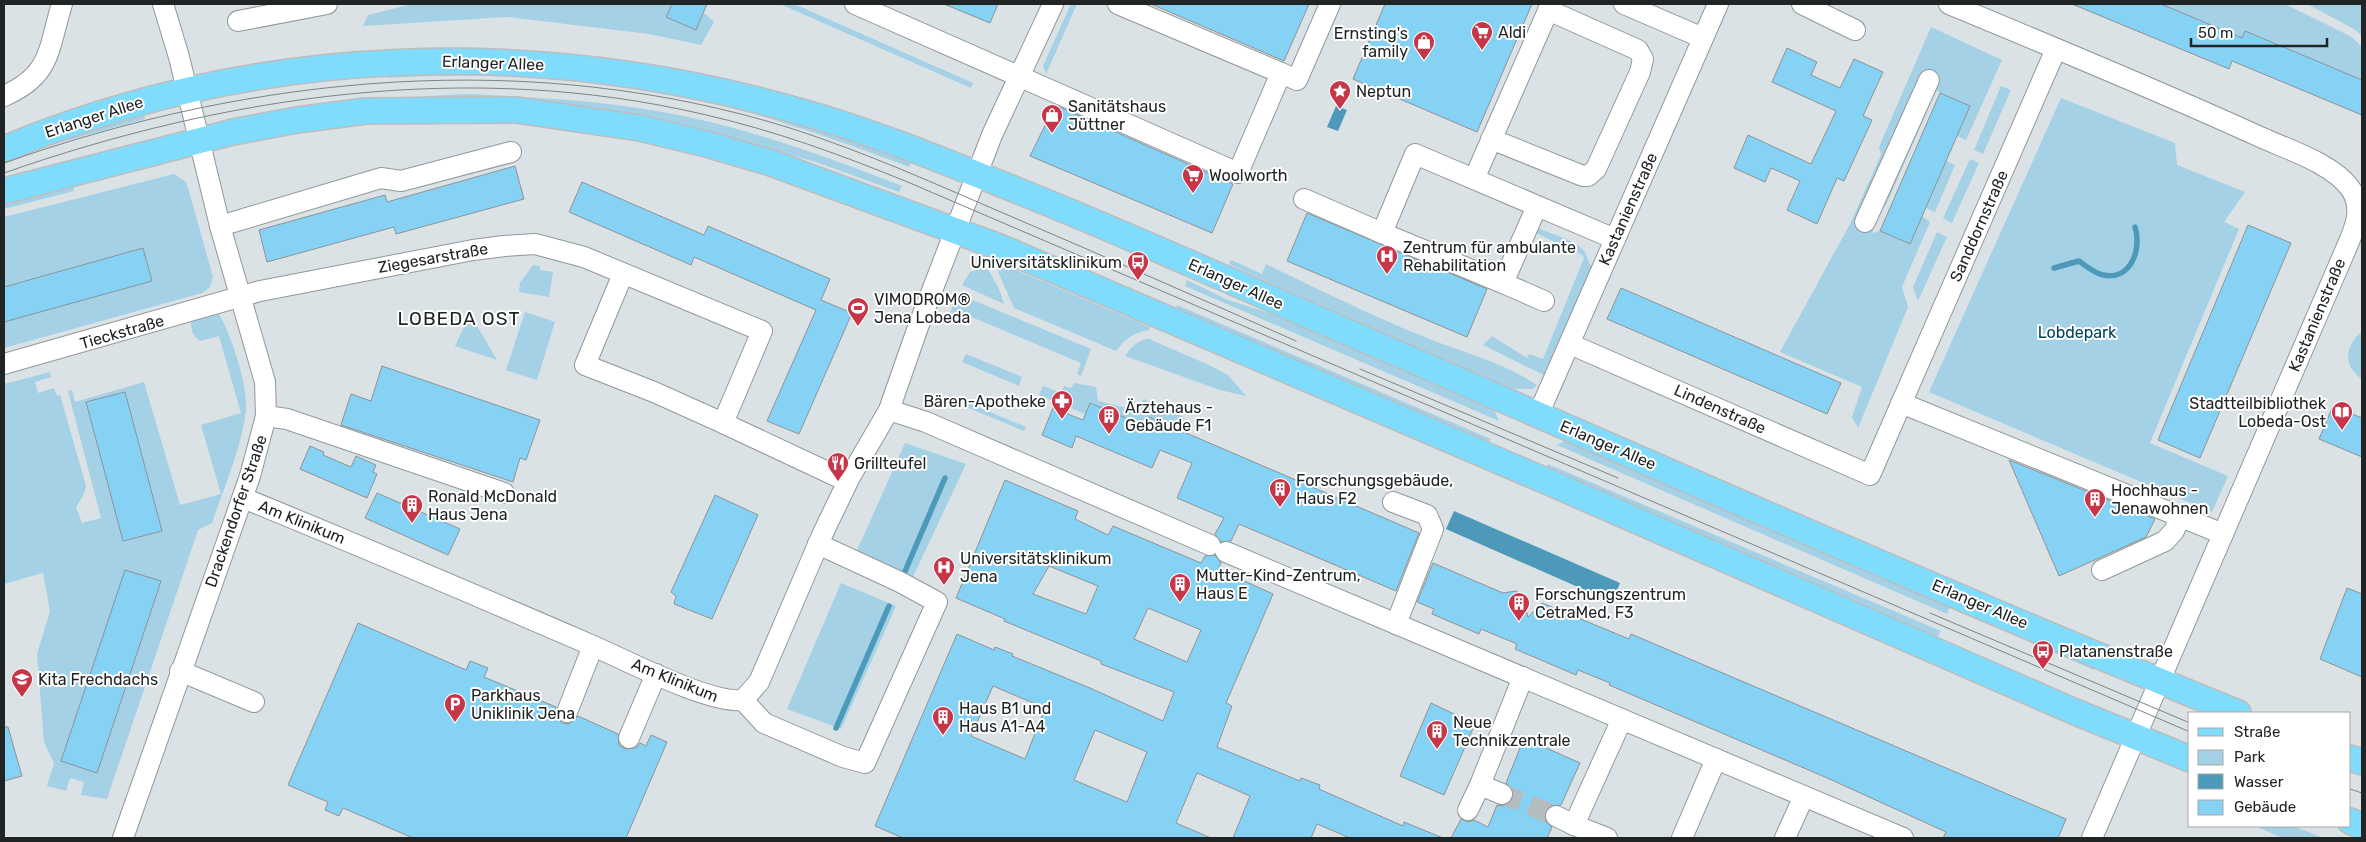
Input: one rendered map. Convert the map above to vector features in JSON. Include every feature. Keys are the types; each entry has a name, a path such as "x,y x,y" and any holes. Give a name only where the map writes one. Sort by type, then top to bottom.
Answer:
{"main road":[{"name":"Erlanger Allee","path":"4,149 85,118 187,90 285,73 401,61 468,60 548,64 654,79 743,96 822,118 923,153 1077,214 1538,415 2160,682 2235,712"},
{"path":"4,192 196,130 366,111 516,110 639,128 706,144 771,163 1002,248 1546,481 2136,738 2188,758"}],"street":[{"path":"4,96 24,87 40,71 49,52 62,4"},
{"name":"Drackendorfer Straße","path":"123,838 180,670 243,498 262,436 266,416 265,382 220,226 187,90 163,4"},
{"path":"238,21 327,4"},
{"path":"856,4 1021,75 1060,96 1238,173 1281,73"},
{"path":"955,230 992,135 1053,4"},
{"path":"1118,4 1296,80 1330,4"},
{"path":"1624,4 1703,38"},
{"name":"Kastanienstraße","path":"1538,415 1718,4"},
{"path":"1802,4 1855,30"},
{"name":"Kastanienstraße","path":"1949,4 2235,125 2331,170 2342,178 2350,189 2358,208 2360,221 2092,838"},
{"path":"1474,179 1550,7 1638,50 1642,59 1640,72 1596,169 1588,176 1583,176 1492,140"},
{"name":"Sanddornstraße","path":"1870,475 2056,49"},
{"path":"1865,222 1929,80"},
{"path":"220,226 381,178 401,181 511,152"},
{"path":"1382,232 1415,154 1615,239"},
{"path":"1304,200 1544,301"},
{"path":"1503,284 1537,206"},
{"name":"Am Klinikum","path":"243,498 656,674 716,698 730,701 742,700 759,682 818,544 850,477 889,410 955,230"},
{"name":"Ziegesarstraße","path":"240,297 504,246 536,244 584,257 762,331 723,423"},
{"path":"623,274 585,365 654,392 836,476"},
{"name":"Tieckstraße","path":"4,364 240,297"},
{"name":"Lindenstraße","path":"1570,344 1870,475"},
{"path":"1901,403 2223,534"},
{"path":"889,410 926,422 1218,549 1903,838"},
{"path":"266,416 287,419 504,493"},
{"path":"1393,502 1428,515 1434,529 1396,624"},
{"path":"2102,570 2165,541 2174,531 2180,516"},
{"path":"742,700 764,723 843,757 865,763 937,602 900,582 818,544"},
{"path":"568,712 593,646"},
{"path":"180,670 254,702"},
{"path":"629,738 656,674"},
{"path":"1468,810 1523,678"},
{"path":"1608,838 1565,821 1622,719"},
{"path":"1682,838 1716,759"},
{"path":"1480,785 1502,794"},
{"path":"1785,838 1804,796"}],"green space":[{"path":"412,4 672,4 667,17 695,30 703,12 714,22 701,45 649,34 507,17 363,26 368,15"},
{"path":"780,4 794,4 973,83 971,88"},
{"path":"1071,4 1077,4 1046,74 1043,66"},
{"path":"2161,4 2285,4 2352,37 2362,47 2362,80 2245,31 2242,38"},
{"path":"2307,4 2362,4 2362,36 2354,29"},
{"path":"1931,27 2002,60 1966,140 1957,136 1970,106 1936,91 1887,203 1877,217 1872,233 1880,231 1909,244 1922,216 1930,222 1902,287 1908,307 1858,428 1852,417 1862,387 1780,352 1850,224 1881,155 1879,147"},
{"path":"387,70 524,70 738,104 912,159 909,167 817,134 722,105 640,89 556,79 514,77 429,76 387,78"},
{"path":"2001,86 2011,90 1983,154 1974,150"},
{"path":"469,94 583,101 683,116 778,141 902,186 899,192 813,161 637,118 236,122 235,117 365,99"},
{"name":"Lobdepark","path":"2061,98 2175,143 2177,165 2245,192 2224,222 2239,229 2150,443 2228,476 2212,512 1929,392"},
{"path":"142,107 145,119 54,144 51,135"},
{"path":"1970,159 1979,163 1952,223 1943,218"},
{"path":"1946,161 1955,165 1935,212 1926,208"},
{"path":"174,174 186,182 213,277 210,287 202,293 4,348 4,217"},
{"path":"73,187 74,191 4,209 4,204"},
{"path":"1538,228 1580,247 1593,267 1546,376 1483,345 1492,336 1527,358 1529,354 1543,359 1584,258 1582,255 1536,233"},
{"path":"1937,232 1947,237 1918,301 1913,287"},
{"path":"1231,260 1262,274 1266,264 1402,328 1510,369 1537,385 1533,389 1514,389 1460,370 1229,264"},
{"path":"1002,264 1150,327 1149,330 1130,337 1116,351 1014,308 998,272"},
{"path":"533,265 540,266 540,270 553,272 549,297 519,292 520,283"},
{"path":"987,267 999,289 1004,304 962,285 970,272"},
{"path":"1187,280 1228,300 1278,316 1489,406 1494,410 1499,421 1185,286"},
{"path":"958,294 1091,349 1081,376 1077,374 1081,363 967,315 961,326 947,320"},
{"path":"1177,305 1491,439 1485,445 1175,312"},
{"path":"525,312 555,322 537,380 506,370"},
{"path":"214,313 219,314 229,334 242,374 246,409 237,453 212,523 198,530 107,799 81,795 84,782 70,778 66,791 47,786 54,763 44,742 37,654 50,611 43,573 4,584 4,384 50,372 51,377 35,382 38,393 54,388 57,396 60,395 86,486 83,496 76,507 82,523 101,518 68,391 72,390 75,402 144,382 180,505 221,494 201,425 241,413 219,336 200,341 193,334 191,328 193,317"},
{"path":"470,314 497,360 455,346"},
{"path":"2362,332 2362,379 2351,368 2348,356 2352,343"},
{"path":"1151,338 1151,340 1228,375 1246,396 1220,390 1125,356 1136,344"},
{"path":"966,354 1022,377 1019,386 962,362"},
{"path":"1074,383 1096,387 1098,401 1140,411 1143,399 1182,416 1188,425 1186,433 1149,417 1145,426 1090,403 1085,414 1039,395 1043,386 1061,393 1064,386 1071,388"},
{"path":"949,395 1026,427 1024,431 947,399"},
{"path":"1567,440 2096,666 2094,670 1950,607 1947,614 1557,445"},
{"path":"905,443 966,464 912,579 855,555"},
{"path":"1548,464 1941,631 1937,637 1545,471"},
{"path":"841,583 896,606 841,729 787,709"},
{"path":"2257,827 2296,827 2323,838 2282,838"}],"water":[{"path":"1336,106 1347,110 1338,131 1327,127"},
{"path":"1454,511 1620,583 1612,602 1446,529"}],"building":[{"path":"672,4 707,4 696,30 666,17"},
{"path":"944,4 998,4 990,23"},
{"path":"1151,4 1309,4 1284,61"},
{"path":"1385,4 1532,4 1477,132 1353,79"},
{"path":"2072,4 2161,4 2242,38 2245,31 2362,80 2362,115 2232,61 2229,69"},
{"path":"1787,48 1817,62 1811,75 1840,88 1854,59 1883,72 1863,116 1872,120 1844,181 1837,178 1817,224 1787,210 1800,181 1771,168 1765,182 1734,168 1748,135 1811,164 1836,111 1772,82"},
{"path":"1940,93 1970,106 1910,244 1880,231"},
{"path":"1055,105 1233,184 1212,233 1030,156"},
{"path":"515,166 524,199 396,234 394,227 267,262 259,230 385,195 387,202"},
{"path":"582,182 704,235 708,226 830,279 821,300 852,313 799,434 767,421 816,310 694,257 691,265 569,212"},
{"name":"Zentrum für ambulante Rehabilitation","path":"1307,213 1487,289 1467,337 1287,261"},
{"path":"2248,225 2291,243 2200,458 2158,440"},
{"path":"143,248 152,281 4,322 4,287"},
{"path":"1621,288 1841,383 1827,414 1607,319"},
{"path":"382,366 540,420 526,460 520,458 513,482 341,425 351,394 371,401"},
{"path":"125,392 162,531 123,541 86,402"},
{"name":"Forschungsgebäude, Haus F2","path":"1090,403 1145,426 1149,417 1419,533 1396,591 1239,524 1231,541 1221,542 1215,534 1224,518 1177,498 1192,463 1160,450 1152,468 1076,436 1072,448 1042,435 1053,408 1083,420"},
{"name":"Stadtteilbibliothek Lobeda-Ost","path":"2333,406 2362,418 2362,457 2319,439"},
{"path":"310,446 324,452 323,455 351,467 356,456 376,465 373,472 377,474 367,498 300,469"},
{"name":"Hochhaus - Jenawohnen","path":"2009,460 2155,519 2146,537 2059,576"},
{"path":"1005,480 1078,511 1075,519 1108,535 1113,526 1201,563 1205,556 1215,555 1221,563 1218,569 1273,594 1226,703 1232,706 1217,747 1300,781 1301,778 1320,785 1319,789 1403,826 1404,822 1443,838 1350,838 1317,824 1311,838 1233,838 1250,796 1197,773 1176,823 1211,838 903,838 875,826 957,634 994,650 995,647 1013,654 1012,656 1163,721 1174,692 1101,664 1101,661 1004,621 1005,619 956,598","holes":["1049,566 1098,586 1086,614 1033,594","1148,608 1201,630 1187,662 1134,639","993,686 1045,708 1025,759 971,736","1095,730 1147,752 1127,802 1074,780"]},
{"name":"Ronald McDonald Haus Jena","path":"377,493 460,529 448,555 365,518"},
{"path":"715,495 758,515 712,619 674,604 676,596 671,592"},
{"path":"1433,563 1503,593 1516,591 1522,595 1528,617 1542,603 1629,639 1631,634 2066,819 2058,838 1943,838 1946,832 1825,777 1609,685 1610,683 1578,670 1576,675 1515,649 1517,644 1481,629 1479,634 1432,614 1434,609 1417,602"},
{"path":"125,570 161,581 97,773 61,761"},
{"path":"2347,588 2362,594 2362,677 2320,659"},
{"name":"Parkhaus Uniklinik Jena","path":"358,623 466,670 470,661 488,668 484,677 556,707 555,714 562,723 569,724 578,716 618,734 619,745 625,749 636,748 640,743 646,746 651,735 667,742 626,838 413,838 343,808 339,816 325,810 328,802 288,785"},
{"name":"Neue Technikzentrale","path":"1431,703 1475,724 1444,795 1400,776"},
{"path":"4,727 8,727 22,776 4,781"},
{"path":"1524,738 1580,763 1561,805 1550,806 1545,811 1546,822 1552,827 1547,838 1451,838 1461,819 1468,822 1474,820 1488,827 1497,805 1504,806 1513,799 1514,792 1506,783"}],"waterway":[{"path":"2054,268 2079,261 2093,271 2103,275 2113,276 2121,273 2132,262 2135,253 2137,245 2135,227"},
{"path":"903,576 945,478"},
{"path":"836,728 889,606"}],"tunnel":[{"path":"1502,794 1556,816"}],"tram line":[{"path":"4,163 99,133 196,109 295,92 394,82 494,80 594,87 693,103 818,137 929,181 1296,341"},
{"path":"4,173 88,146 174,123 261,106 349,94 438,88 526,89 615,98 729,120 807,144 910,183 2188,731"},
{"path":"1360,369 1618,478"},
{"path":"1930,613 2188,722"},
{"path":"2351,789 2362,793"}],"place":[{"name":"Aldi","path":"1482,51"},
{"name":"Ernsting's family","path":"1424,61"},
{"name":"Neptun","path":"1340,110"},
{"name":"Sanitätshaus Jüttner","path":"1052,134"},
{"name":"Woolworth","path":"1193,194"},
{"name":"Zentrum für ambulante Rehabilitation","path":"1387,275"},
{"name":"Universitätsklinikum","path":"1138,281"},
{"name":"VIMODROM® Jena Lobeda","path":"858,327"},
{"name":"Bären-Apotheke","path":"1062,420"},
{"name":"Stadtteilbibliothek Lobeda-Ost","path":"2342,431"},
{"name":"Ärztehaus - Gebäude F1","path":"1109,435"},
{"name":"Grillteufel","path":"838,482"},
{"name":"Forschungsgebäude, Haus F2","path":"1280,508"},
{"name":"Hochhaus - Jenawohnen","path":"2095,518"},
{"name":"Ronald McDonald Haus Jena","path":"412,524"},
{"name":"Universitätsklinikum Jena","path":"944,586"},
{"name":"Mutter-Kind-Zentrum, Haus E","path":"1180,603"},
{"name":"Forschungszentrum CetraMed, F3","path":"1519,622"},
{"name":"Platanenstraße","path":"2043,670"},
{"name":"Kita Frechdachs","path":"22,698"},
{"name":"Parkhaus Uniklinik Jena","path":"455,723"},
{"name":"Haus B1 und Haus A1-A4","path":"943,736"},
{"name":"Neue Technikzentrale","path":"1437,750"}],"district":[{"name":"LOBEDA OST","path":"459,318"}]}
